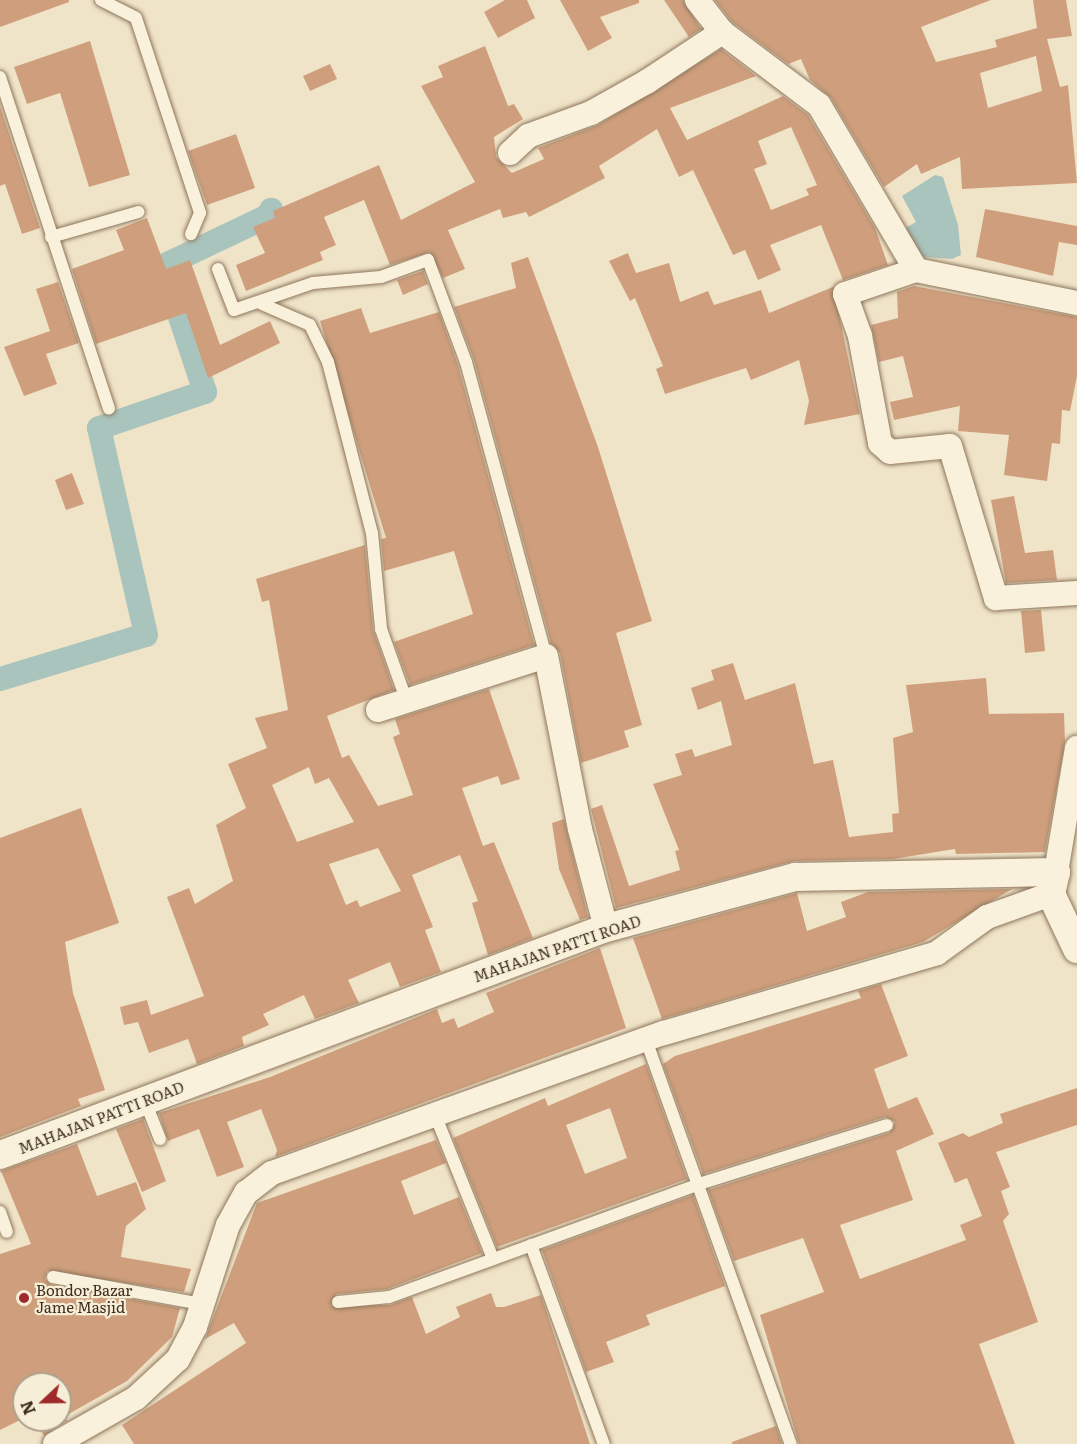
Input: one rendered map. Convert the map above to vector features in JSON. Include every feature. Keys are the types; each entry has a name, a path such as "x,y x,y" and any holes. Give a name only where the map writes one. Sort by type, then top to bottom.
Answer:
{"street":[{"path":"697,0 722,32 819,105 916,270"},
{"path":"510,153 528,136 591,114 648,81 722,32"},
{"path":"1077,303 916,270 845,294 860,336 880,443 890,452 950,446 996,598 1077,592"},
{"path":"378,710 546,656 580,829 606,928"},
{"path":"1077,748 1054,883 1077,949"},
{"name":"MAHAJAN PATTI ROAD","path":"0,1155 606,928 795,877 1054,883"},
{"path":"55,1444 136,1398 166,1373 178,1359 202,1304 228,1225 259,1181 646,1040 937,953 987,917 1054,883"}],"lane":[{"path":"100,0 136,18 200,213 191,234"},
{"path":"0,77 109,409"},
{"path":"51,237 138,212"},
{"path":"218,269 234,310 262,304 313,283 381,276 428,260 469,374 546,656"},
{"path":"262,304 310,325 328,363 372,533 381,629 407,702"},
{"path":"646,1040 791,1444"},
{"path":"144,1100 160,1139"},
{"path":"436,1117 493,1259"},
{"path":"338,1302 389,1296 699,1184 887,1125"},
{"path":"0,1212 7,1232"},
{"path":"531,1245 604,1444"},
{"path":"53,1277 202,1304"}],"water":[{"path":"935,175 943,177 958,225 961,255 952,259 915,256 904,229 916,222 902,196"}],"building":[{"path":"0,0 69,0 69,2 0,27"},
{"path":"505,0 527,0 535,18 498,38 484,12"},
{"path":"560,0 639,0 639,3 600,17 612,38 588,51"},
{"path":"664,0 683,0 701,29 689,37"},
{"path":"715,0 991,0 921,27 936,62 997,47 995,40 1037,28 1033,0 1066,0 1072,36 1047,39 1060,87 1068,85 1077,183 962,189 960,157 921,174 917,164 884,187 831,98 810,80 801,59 788,64 732,22","holes":["1036,56 1042,91 988,108 980,73"]},
{"path":"90,41 130,175 89,187 60,93 27,104 14,67"},
{"path":"485,46 508,106 514,104 523,119 494,137 496,157 512,173 544,159 538,148 598,125 721,49 756,76 670,108 687,140 783,96 808,115 875,228 888,265 843,280 821,225 770,245 781,270 758,280 745,250 733,255 693,170 679,177 657,129 599,166 605,178 529,217 526,212 503,218 500,209 448,230 465,269 443,278 430,252 390,265 364,200 324,217 336,245 320,252 323,260 246,291 236,265 265,253 253,227 275,218 273,211 379,165 401,220 475,182 421,86 443,77 438,66","holes":["791,127 817,185 806,189 809,195 771,210 754,169 767,164 758,141"]},
{"path":"330,64 337,79 310,91 303,76"},
{"path":"0,106 40,228 22,234 5,184 0,186"},
{"path":"236,134 255,188 207,205 188,151"},
{"path":"985,209 1077,226 1077,245 1059,242 1053,276 976,257"},
{"path":"147,218 166,269 190,260 220,345 270,321 280,343 208,378 186,313 96,344 72,269 124,250 116,230"},
{"path":"628,253 636,273 669,263 680,302 708,291 714,305 761,290 769,313 833,287 860,414 804,425 809,401 799,360 751,380 746,368 665,394 656,369 663,366 635,298 630,301 609,261"},
{"path":"528,257 598,447 652,621 616,633 642,725 624,731 629,747 581,763 560,653 551,643 474,360 454,307 516,288 511,263"},
{"path":"423,271 428,284 403,295 397,280"},
{"path":"58,282 79,343 46,354 57,384 24,396 4,347 50,331 36,289"},
{"path":"914,286 1077,317 1077,376 1070,411 1062,410 1060,444 1052,443 1047,481 1004,475 1009,435 958,431 960,406 894,420 890,402 913,397 903,356 879,362 871,325 898,318 897,292"},
{"path":"361,308 370,333 439,312 458,365 534,645 410,685 394,642 473,614 454,551 384,571 381,539 386,538 320,321"},
{"path":"72,473 84,504 66,510 55,480"},
{"path":"1014,496 1025,553 1053,550 1057,580 1006,583 991,500"},
{"path":"365,545 373,630 394,690 327,716 342,758 349,755 378,806 413,795 393,737 400,734 395,719 489,689 520,779 501,785 498,776 462,788 483,846 494,842 533,938 488,955 472,903 478,901 460,855 412,875 433,927 425,930 441,972 400,987 390,962 348,980 359,1003 315,1019 304,995 263,1014 269,1025 242,1037 244,1046 197,1064 188,1039 149,1053 138,1022 124,1025 120,1007 147,1000 151,1015 204,996 167,897 189,888 195,904 233,881 216,825 246,808 228,764 267,748 255,718 288,710 269,600 262,602 256,579","holes":["309,767 315,784 329,778 354,822 297,842 272,785","378,848 401,891 360,907 357,900 346,905 329,864"]},
{"path":"1041,610 1045,651 1025,653 1021,611"},
{"path":"733,663 745,700 795,683 814,764 833,760 849,837 893,832 892,814 899,813 893,738 913,732 906,685 986,678 989,714 1064,713 1065,742 1045,852 956,854 955,849 893,859 794,861 616,908 591,809 602,805 629,886 680,870 675,851 679,850 653,784 682,775 675,754 692,749 695,757 732,745 721,701 698,710 691,688 714,680 711,670"},
{"path":"81,808 119,923 65,942 73,993 105,1090 78,1099 81,1106 0,1137 0,838"},
{"path":"564,819 588,917 580,920 559,869 552,823"},
{"path":"1012,889 923,942 662,1019 633,938 797,893 807,931 846,917 841,902 868,892"},
{"path":"600,948 626,1028 275,1157 277,1150 261,1109 227,1122 244,1167 217,1177 199,1129 168,1141 159,1113 270,1077 437,1009 442,1023 454,1018 458,1028 494,1012 486,993"},
{"path":"881,984 908,1056 874,1069 888,1109 917,1097 934,1134 896,1151 913,1200 840,1225 860,1279 966,1240 960,1225 982,1216 967,1178 955,1183 938,1143 963,1133 969,1137 1003,1123 1000,1114 1077,1088 1077,1125 996,1152 1010,1187 1001,1191 1009,1214 1003,1221 1038,1322 979,1344 1015,1444 799,1444 760,1315 824,1292 803,1238 734,1261 708,1190 889,1133 895,1122 885,1117 703,1174 663,1064 675,1056 861,998 858,991"},
{"path":"646,1064 687,1179 497,1247 453,1138 545,1098 548,1106","holes":["610,1108 627,1158 585,1174 566,1125"]},
{"path":"143,1119 166,1181 142,1192 116,1129"},
{"path":"436,1140 446,1163 401,1181 414,1215 459,1197 482,1253 387,1289 337,1294 331,1306 390,1305 412,1297 426,1334 460,1317 456,1307 491,1293 496,1307 504,1307 541,1295 590,1444 134,1444 122,1425 246,1343 234,1323 205,1339 257,1203"},
{"path":"77,1144 97,1196 136,1182 146,1209 126,1226 121,1257 191,1269 184,1292 47,1271 45,1279 52,1285 180,1308 172,1337 127,1381 72,1412 72,1372 12,1372 12,1424 0,1430 0,1254 31,1244 1,1171"},
{"path":"693,1195 725,1286 646,1315 650,1325 606,1342 614,1362 586,1372 542,1250"},
{"path":"776,1426 782,1444 732,1444 732,1442"}],"waterway":[{"path":"0,679 146,635 99,428 205,392 163,266 268,216 271,210"}],"place":[{"name":"Bondor Bazar Jame Masjid","path":"24,1298"}]}
